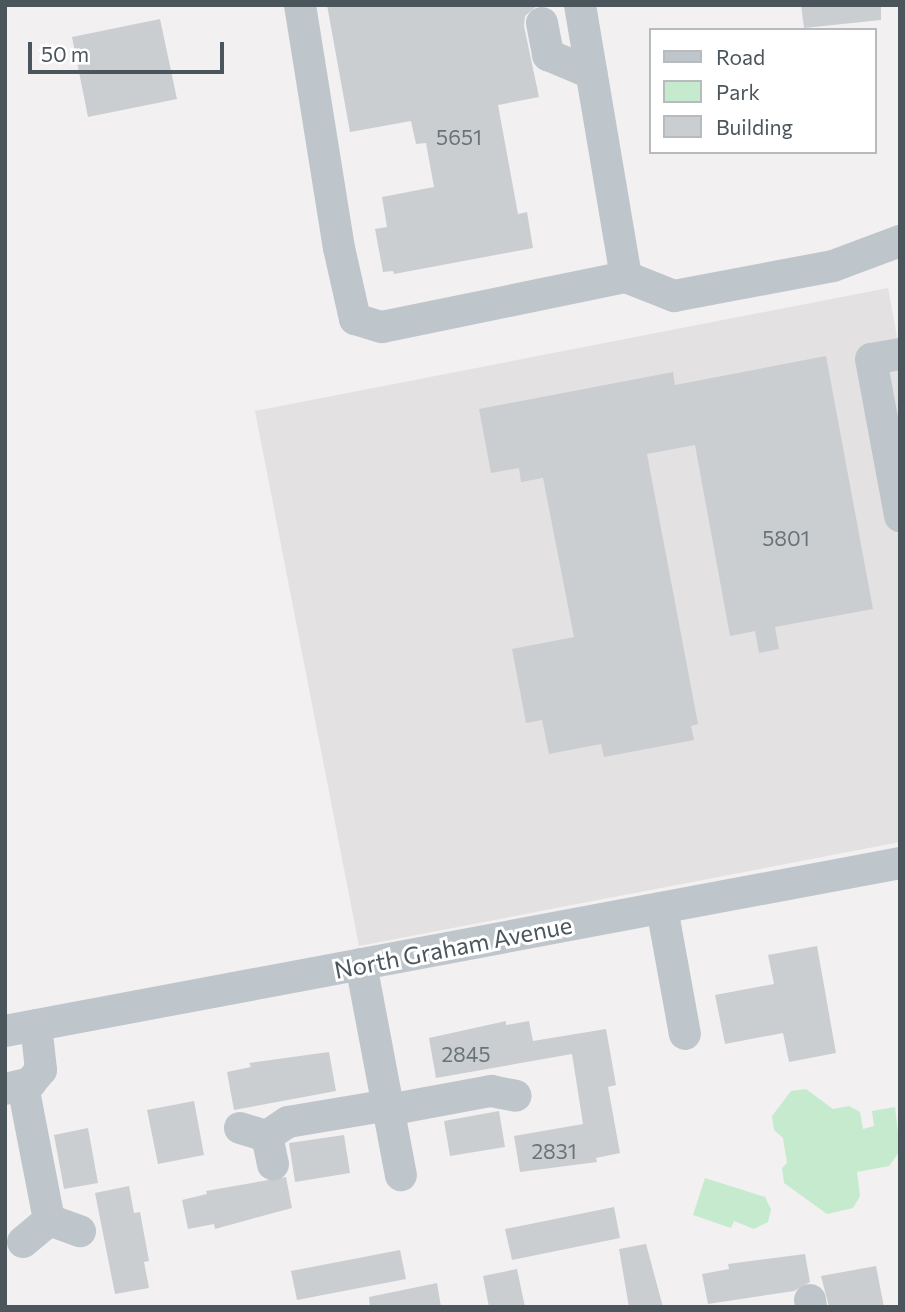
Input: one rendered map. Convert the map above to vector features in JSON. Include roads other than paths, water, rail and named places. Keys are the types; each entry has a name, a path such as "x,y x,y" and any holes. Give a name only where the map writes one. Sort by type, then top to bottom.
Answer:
{"street":[{"path":"300,5 339,248 355,319 382,327 626,277 674,296 833,266 900,241"},
{"path":"580,5 626,277"},
{"path":"542,23 548,55 591,73"},
{"path":"900,354 871,359 900,516"},
{"name":"North Graham Avenue","path":"5,1031 662,908 898,872"},
{"path":"662,908 685,1034"},
{"path":"361,964 401,1175"},
{"path":"36,1025 42,1066 35,1079 14,1088 49,1220"},
{"path":"260,1143 289,1122 495,1090 524,1100"},
{"path":"49,1220 80,1231"},
{"path":"23,1242 49,1220"}]}
